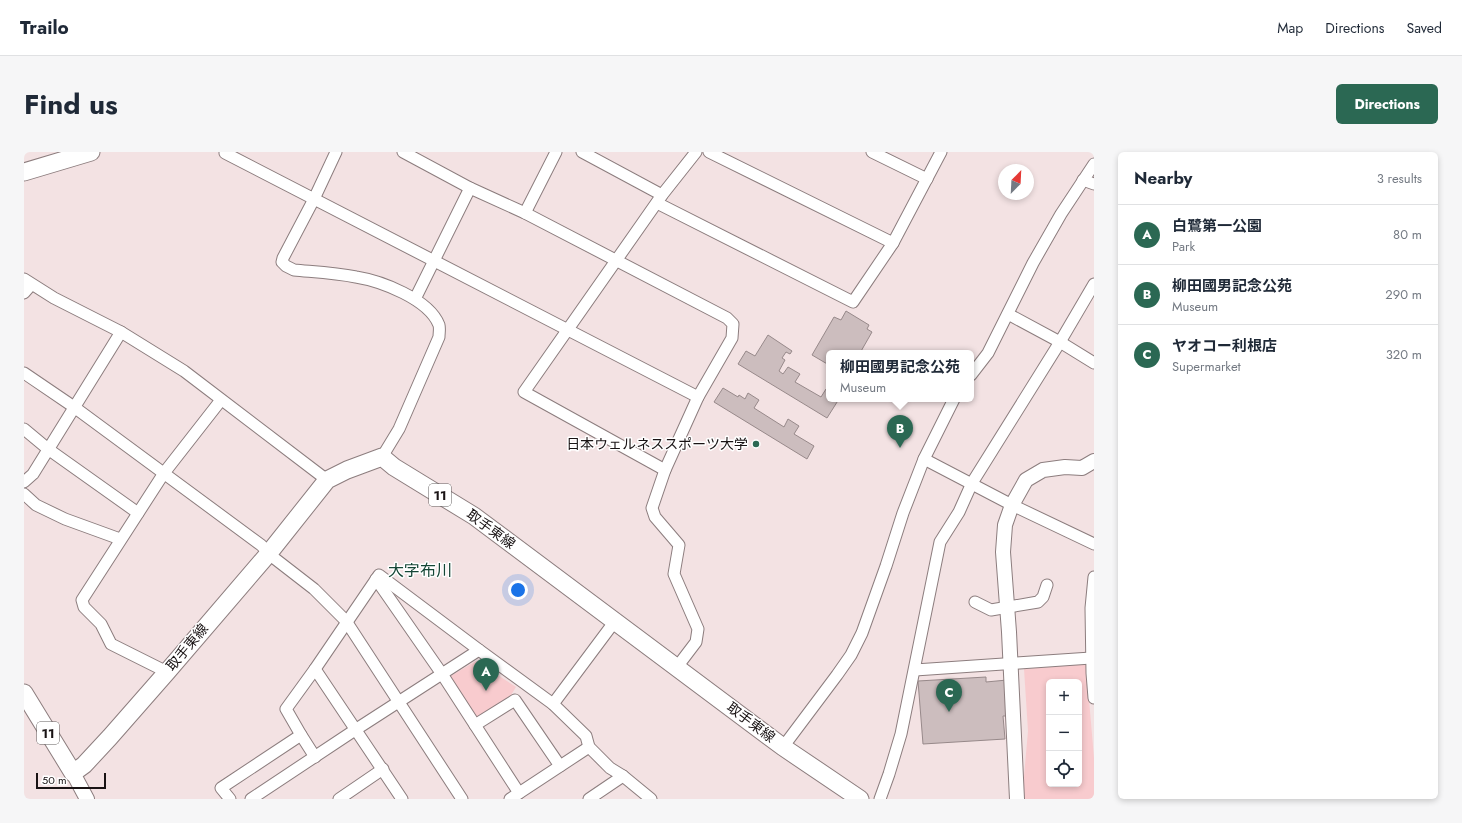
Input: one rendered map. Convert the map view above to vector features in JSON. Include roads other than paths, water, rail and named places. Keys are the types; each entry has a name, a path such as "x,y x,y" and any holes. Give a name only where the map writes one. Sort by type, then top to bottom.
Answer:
{"main road":[{"path":"24,172 91,152"},
{"name":"取手東線","path":"73,773 84,765 110,737 269,553 327,480 347,470 382,457 394,467 474,516 783,747 860,799"},
{"name":"11","path":"24,693 73,773"}],"street":[{"path":"336,152 314,199 282,258 282,262 294,270 357,277 385,286 415,299 434,316 440,327 439,337 399,429 382,457"},
{"path":"403,152 470,188 525,213 727,318 733,324 732,338 698,397 665,470 652,508 655,516 679,545 674,574 698,629 696,642 677,667"},
{"path":"525,213 556,152"},
{"path":"582,152 660,199 853,302 893,243 940,152"},
{"path":"665,470 524,392 660,199 696,152"},
{"path":"709,152 893,243"},
{"path":"872,152 927,179"},
{"path":"225,153 698,397"},
{"path":"974,370 988,353 1033,263 1061,214 1088,172 1094,159"},
{"path":"1088,172 1094,184"},
{"path":"415,299 470,188"},
{"path":"880,799 901,734 940,542 959,512 972,483 1060,342 1094,284"},
{"path":"26,286 54,298 121,332 184,371 327,480"},
{"path":"1008,314 1060,342 1094,363"},
{"path":"24,482 33,474 121,332"},
{"path":"24,373 74,407 261,545 314,589 346,622 462,799"},
{"path":"166,672 111,644 101,624 84,607 82,600 164,473 221,400"},
{"path":"783,747 851,655 862,634 903,513 924,459 952,402"},
{"path":"24,429 48,449 138,513"},
{"path":"924,459 1012,505 1094,544"},
{"path":"1017,799 1008,607 1003,552 1005,525 1012,505 1026,480 1042,470 1065,467 1082,468 1094,461"},
{"path":"24,494 36,505 65,519 120,539"},
{"path":"315,757 300,735 286,709 379,575 553,704 586,736 589,747 610,768 651,799"},
{"path":"1094,577 1091,608 1091,658 1094,698"},
{"path":"376,579 442,674 474,725 515,796 589,747"},
{"path":"974,602 991,610 1038,602 1043,597 1047,585"},
{"path":"553,704 615,621"},
{"path":"251,799 479,650"},
{"path":"915,670 1091,658"},
{"path":"315,669 402,799"},
{"path":"474,725 515,700 560,766"},
{"path":"230,799 221,788 300,735"},
{"path":"340,799 383,769"},
{"path":"73,773 87,799"},
{"path":"589,799 622,776"}],"place":[{"name":"日本ウェルネススポーツ大学","path":"756,444"},
{"name":"柳田國男記念公苑","path":"900,448"},
{"name":"白鷺第一公園","path":"486,691"},
{"name":"ヤオコー利根店","path":"949,712"}],"district":[{"name":"大字布川","path":"420,570"}]}
